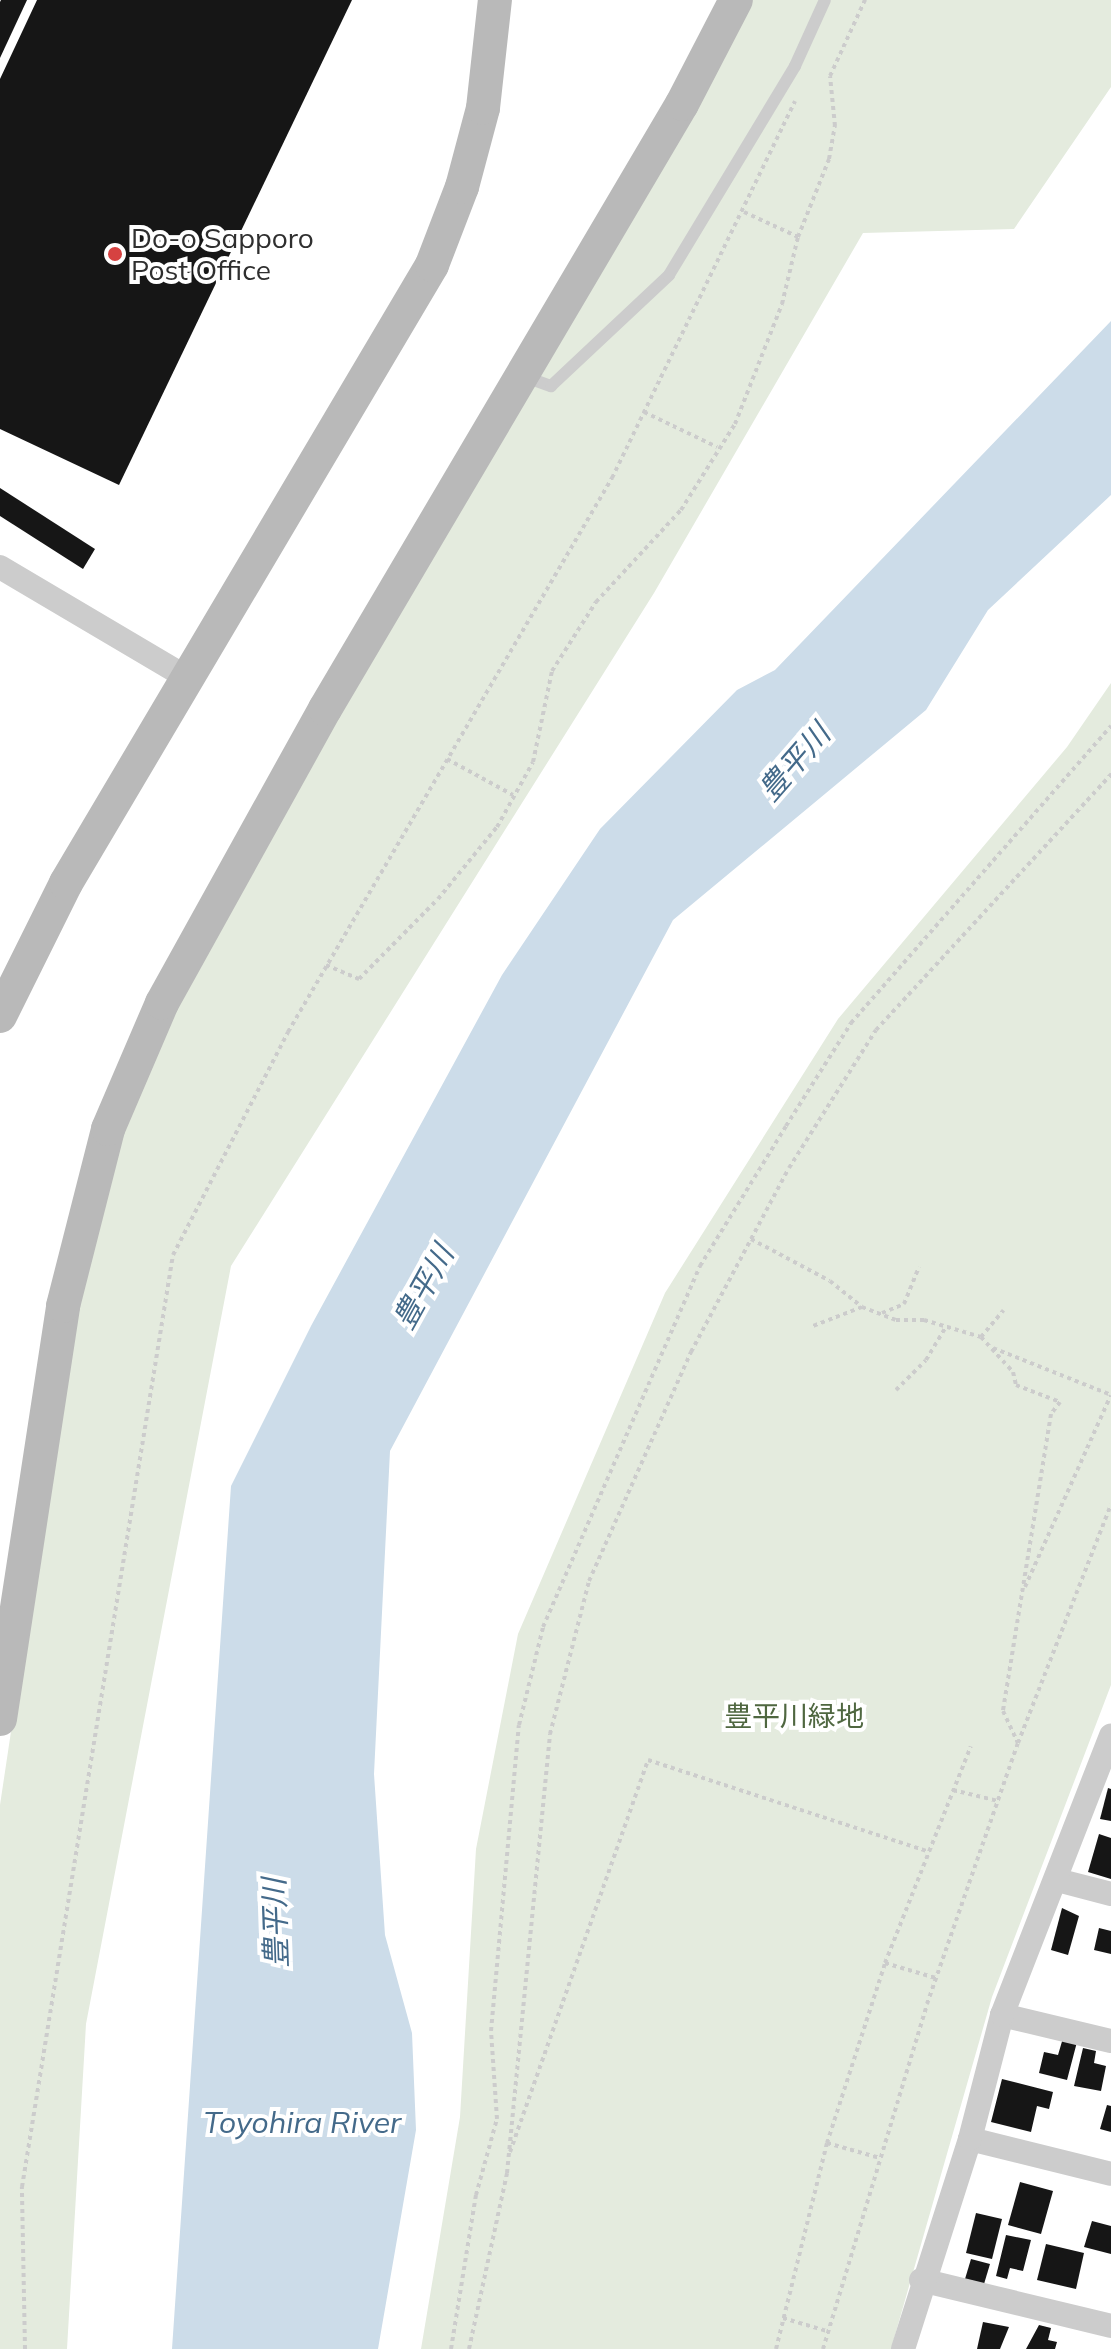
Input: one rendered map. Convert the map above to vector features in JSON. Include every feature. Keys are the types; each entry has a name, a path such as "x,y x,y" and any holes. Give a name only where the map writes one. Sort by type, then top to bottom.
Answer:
{"street":[{"path":"0,1016 66,883 432,265 462,187 483,108 495,0"},
{"path":"0,1719 63,1306 108,1129 162,1003 519,374 682,104 736,0"},
{"path":"0,567 188,678"},
{"path":"903,2349 921,2280 970,2139 1002,2015 1109,1746"},
{"path":"1057,1880 1111,1894"},
{"path":"1002,2015 1111,2041"},
{"path":"970,2139 1111,2174"},
{"path":"921,2280 1111,2326"}],"lane":[{"path":"519,374 551,386 669,275 795,66 825,0"}],"path":[{"path":"326,965 359,979 438,899 497,827 533,762 552,671 596,602 681,510 717,447 735,424 782,304 798,237 829,159 835,126 830,76 865,0"},
{"path":"25,2349 22,2187 173,1255 326,965 612,478 744,212 796,99"},
{"path":"744,212 798,237"},
{"path":"644,412 717,447"},
{"path":"451,2349 476,2195 497,2119 491,2031 519,1725 543,1627 700,1266 786,1126 851,1023 1111,726"},
{"path":"447,759 513,795"},
{"path":"469,2349 508,2158 550,1734 589,1581 691,1352 751,1239 876,1030 1111,774"},
{"path":"751,1239 830,1281 862,1307 981,1337 1013,1372 1016,1385 1060,1402 1051,1414 1003,1711 1018,1743"},
{"path":"880,1314 904,1304 919,1267"},
{"path":"813,1326 862,1307"},
{"path":"981,1337 1004,1310"},
{"path":"896,1390 926,1360 946,1327"},
{"path":"991,1348 1111,1395 1022,1594"},
{"path":"823,2349 936,1978 1018,1743 1111,1504"},
{"path":"776,2349 827,2143 885,1963 971,1746"},
{"path":"508,2158 648,1760 929,1852"},
{"path":"953,1790 998,1801"},
{"path":"885,1963 936,1978"},
{"path":"827,2143 880,2158"},
{"path":"783,2318 828,2331"}],"green space":[{"path":"747,0 1111,0 1111,87 1014,229 863,233 654,593 231,1266 86,2024 67,2349 0,2349 0,1805 68,1351 121,1139 203,947"},
{"name":"豊平川緑地","path":"1111,683 1111,1685 992,1997 891,2349 421,2349 460,2117 476,1849 518,1634 665,1293 838,1019 1067,747"}],"water":[{"name":"Toyohira River","path":"1111,321 1111,495 988,610 926,710 673,920 390,1451 374,1774 385,1935 412,2033 416,2130 378,2349 172,2349 231,1486 311,1326 502,975 600,829 737,690 775,670"}],"building":[{"path":"27,0 0,58 0,2"},
{"name":"Do-o Sapporo Post Office","path":"37,0 352,0 119,485 0,429 0,79"},
{"path":"0,488 95,549 83,569 0,516"},
{"path":"1108,1788 1111,1789 1111,1821 1100,1819"},
{"path":"1099,1834 1111,1838 1111,1879 1088,1872"},
{"path":"1062,1908 1079,1916 1068,1955 1051,1950"},
{"path":"1099,1928 1111,1931 1111,1954 1094,1950"},
{"path":"1063,2038 1077,2042 1067,2080 1039,2073 1044,2052 1058,2055"},
{"path":"1083,2048 1096,2051 1094,2063 1106,2066 1101,2091 1074,2086"},
{"path":"1002,2079 1053,2092 1049,2109 1037,2106 1031,2132 991,2122"},
{"path":"1107,2105 1111,2106 1111,2132 1100,2129"},
{"path":"1020,2182 1053,2191 1041,2234 1008,2225"},
{"path":"976,2213 1002,2219 992,2259 966,2253"},
{"path":"1092,2221 1111,2226 1111,2254 1084,2247"},
{"path":"1006,2235 1031,2240 1023,2271 1010,2268 1007,2279 996,2276"},
{"path":"1046,2244 1084,2253 1076,2289 1037,2280"},
{"path":"971,2259 990,2264 984,2284 965,2279"},
{"path":"983,2322 1009,2327 1000,2349 977,2349"},
{"path":"1039,2325 1051,2328 1048,2340 1057,2342 1055,2349 1026,2349"}],"place":[{"name":"Do-o Sapporo Post Office","path":"115,254"}],"water label":[{"name":"豊平川","path":"794,762"},
{"name":"豊平川","path":"423,1287"},
{"name":"豊平川","path":"275,1923"}]}
